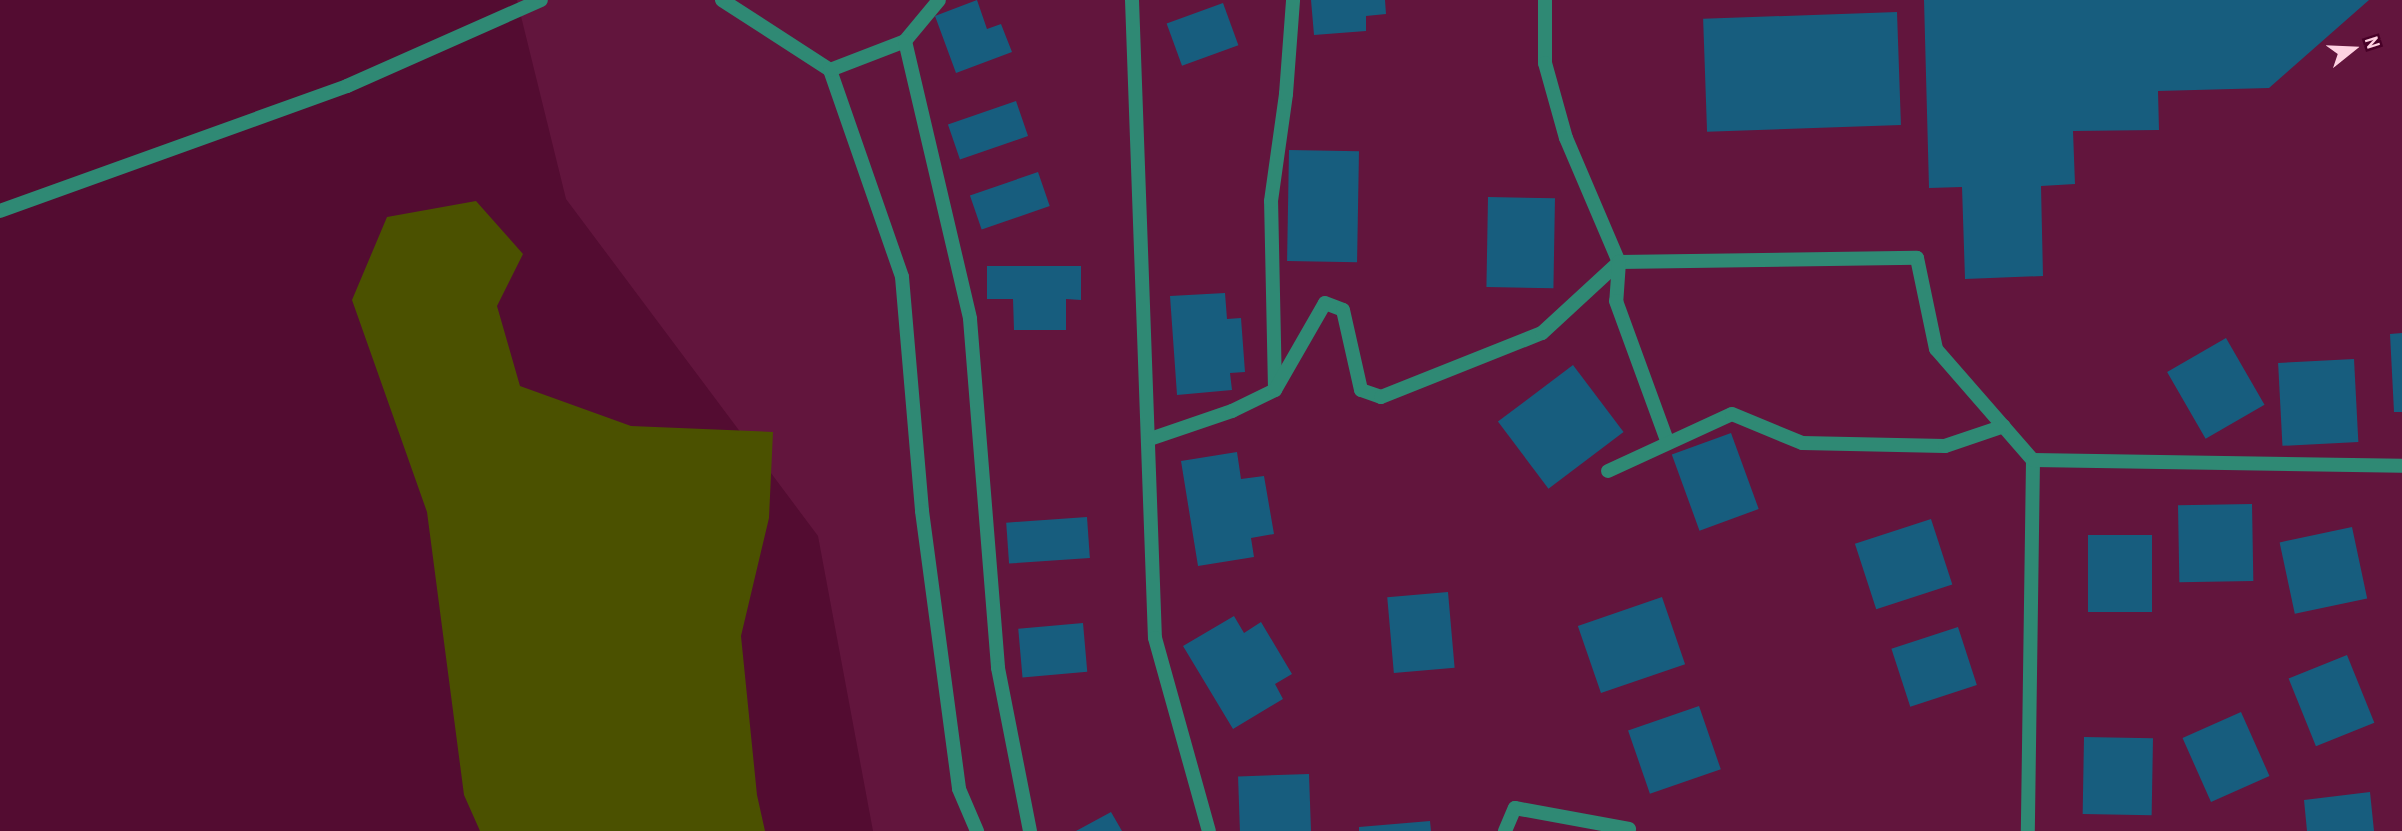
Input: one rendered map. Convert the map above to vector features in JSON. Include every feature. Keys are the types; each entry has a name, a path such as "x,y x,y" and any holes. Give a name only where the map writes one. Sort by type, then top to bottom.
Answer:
{"street":[{"path":"0,211 347,86 541,0"},
{"path":"722,0 830,70 902,277 922,511 959,789 977,831"},
{"path":"830,70 905,41 939,0"},
{"path":"1132,0 1156,638 1209,831"},
{"path":"1275,390 1271,201 1286,94 1293,0"},
{"path":"1545,0 1545,64 1566,138 1619,262 1616,301 1668,443"},
{"path":"905,41 970,319 998,668 1030,831"},
{"path":"1150,439 1232,411 1275,390 1325,303 1343,310 1361,390 1381,397 1542,333 1619,262 1917,258 1936,349 2033,460 2028,831"},
{"path":"1608,471 1731,414 1802,443 1945,446 2004,426"},
{"path":"2033,460 2402,466"},
{"path":"1505,831 1515,808 1629,829"}],"shaded area":[{"path":"517,0 2402,0 2402,831 873,831 818,536 566,199"}],"green space":[{"path":"476,201 523,254 497,306 520,386 631,426 773,432 769,518 741,636 757,795 765,831 480,831 464,795 427,512 352,300 387,217"}],"building":[{"path":"977,0 987,29 1001,24 1012,52 956,73 935,16"},
{"path":"1311,0 1385,0 1386,14 1366,16 1366,31 1314,35"},
{"path":"1924,0 2369,0 2269,88 2158,91 2159,130 2073,131 2075,184 2041,186 2043,276 1965,279 1962,187 1929,188"},
{"path":"1223,3 1238,45 1182,66 1167,24"},
{"path":"1897,12 1901,125 1707,132 1703,19"},
{"path":"1016,101 1028,136 960,159 948,124"},
{"path":"1289,150 1359,151 1357,262 1287,261"},
{"path":"1038,172 1050,206 982,229 970,195"},
{"path":"1488,197 1555,198 1553,288 1486,287"},
{"path":"987,266 1081,266 1081,300 1066,299 1066,330 1014,330 1013,299 987,299"},
{"path":"1225,293 1227,319 1241,318 1245,372 1230,373 1232,390 1177,395 1170,296"},
{"path":"2402,333 2402,412 2394,412 2390,334"},
{"path":"2226,338 2264,405 2206,439 2167,372"},
{"path":"2354,359 2358,442 2282,446 2278,363"},
{"path":"1573,365 1624,432 1548,489 1498,422"},
{"path":"1731,433 1759,509 1700,531 1672,455"},
{"path":"1237,452 1241,479 1264,476 1274,534 1251,538 1254,557 1198,566 1181,461"},
{"path":"2252,504 2253,581 2179,582 2178,505"},
{"path":"1087,517 1090,558 1009,564 1006,523"},
{"path":"1931,519 1952,585 1876,609 1855,544"},
{"path":"2352,527 2367,598 2295,614 2280,542"},
{"path":"2088,535 2152,535 2152,612 2088,612"},
{"path":"1448,592 1455,668 1394,673 1387,597"},
{"path":"1662,597 1685,664 1601,693 1578,626"},
{"path":"1234,616 1244,633 1261,622 1292,674 1275,684 1283,699 1233,729 1183,646"},
{"path":"1083,623 1087,672 1023,677 1018,629"},
{"path":"1958,627 1977,685 1910,707 1891,649"},
{"path":"2347,655 2374,723 2316,746 2289,679"},
{"path":"1699,706 1721,769 1650,794 1628,730"},
{"path":"2241,712 2269,776 2211,802 2183,738"},
{"path":"2084,737 2153,738 2152,815 2083,814"},
{"path":"1309,774 1311,831 1240,831 1238,776"},
{"path":"2370,792 2374,831 2307,831 2304,800"},
{"path":"1111,812 1122,831 1076,831"},
{"path":"1430,821 1431,831 1359,831 1359,827"}]}
